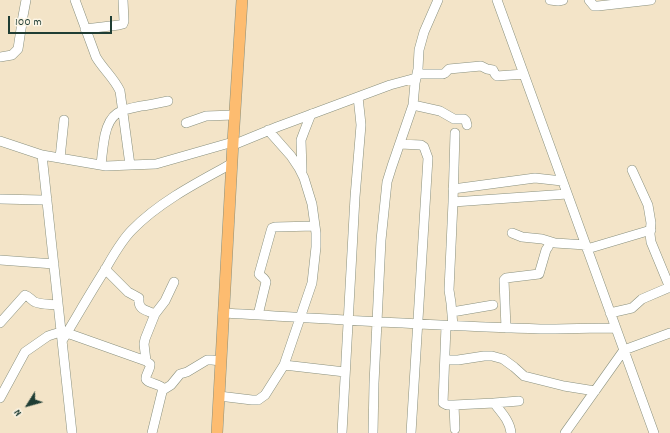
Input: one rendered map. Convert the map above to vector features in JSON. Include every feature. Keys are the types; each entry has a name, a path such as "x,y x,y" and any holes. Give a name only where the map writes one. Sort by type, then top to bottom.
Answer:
{"main road":[{"path":"217,433 231,164 242,0"}],"street":[{"path":"0,57 12,55 18,49 26,0"},
{"path":"75,0 96,57 119,89 130,165"},
{"path":"85,29 123,24 123,0"},
{"path":"497,0 654,433"},
{"path":"550,0 563,0"},
{"path":"589,0 594,6 598,6 651,0"},
{"path":"373,433 381,240 387,182 413,105 419,50 435,3"},
{"path":"0,140 42,155 106,166 156,164 233,143 417,76 442,74 449,69 481,66 493,70 496,76 524,74"},
{"path":"342,433 355,198 361,125 358,97"},
{"path":"101,165 105,135 107,126 111,119 123,110 168,101"},
{"path":"413,105 440,111 454,119 464,119 467,125"},
{"path":"302,173 301,140 311,114"},
{"path":"186,123 206,116 234,115"},
{"path":"60,158 64,120"},
{"path":"219,396 258,400 268,392 284,366 312,283 316,247 312,204 302,173 291,156 268,130"},
{"path":"455,133 454,202 449,290 452,312 445,360 443,402 445,404 454,405 519,401"},
{"path":"400,144 421,145 424,147 428,158 411,433"},
{"path":"42,155 58,305 64,335 72,433"},
{"path":"64,335 119,247 132,230 148,215 188,188 231,164"},
{"path":"610,313 632,308 642,299 670,287 651,242 651,223 648,205 632,170"},
{"path":"453,189 535,178 562,181"},
{"path":"454,202 567,194"},
{"path":"0,199 46,199"},
{"path":"258,315 266,282 265,279 258,274 272,228 315,226"},
{"path":"512,233 550,242 586,247 651,230"},
{"path":"506,328 505,278 539,274 550,242"},
{"path":"0,260 54,264"},
{"path":"105,270 128,292 139,299 141,308 155,314"},
{"path":"146,361 145,339 155,314 165,301 174,282"},
{"path":"0,323 25,295 41,304 58,305"},
{"path":"452,312 493,305"},
{"path":"223,313 418,325 542,329 616,328"},
{"path":"565,433 624,350 670,333"},
{"path":"1,394 25,352 48,336 54,334 64,335 146,361 151,366 146,380 162,386 163,390"},
{"path":"445,360 452,361 492,356 503,359 524,376 550,384 595,391"},
{"path":"152,433 163,390 171,385 180,374 187,372 207,360 221,361"},
{"path":"284,366 345,372"},
{"path":"494,403 509,422 511,433"},
{"path":"454,405 455,429"}]}
